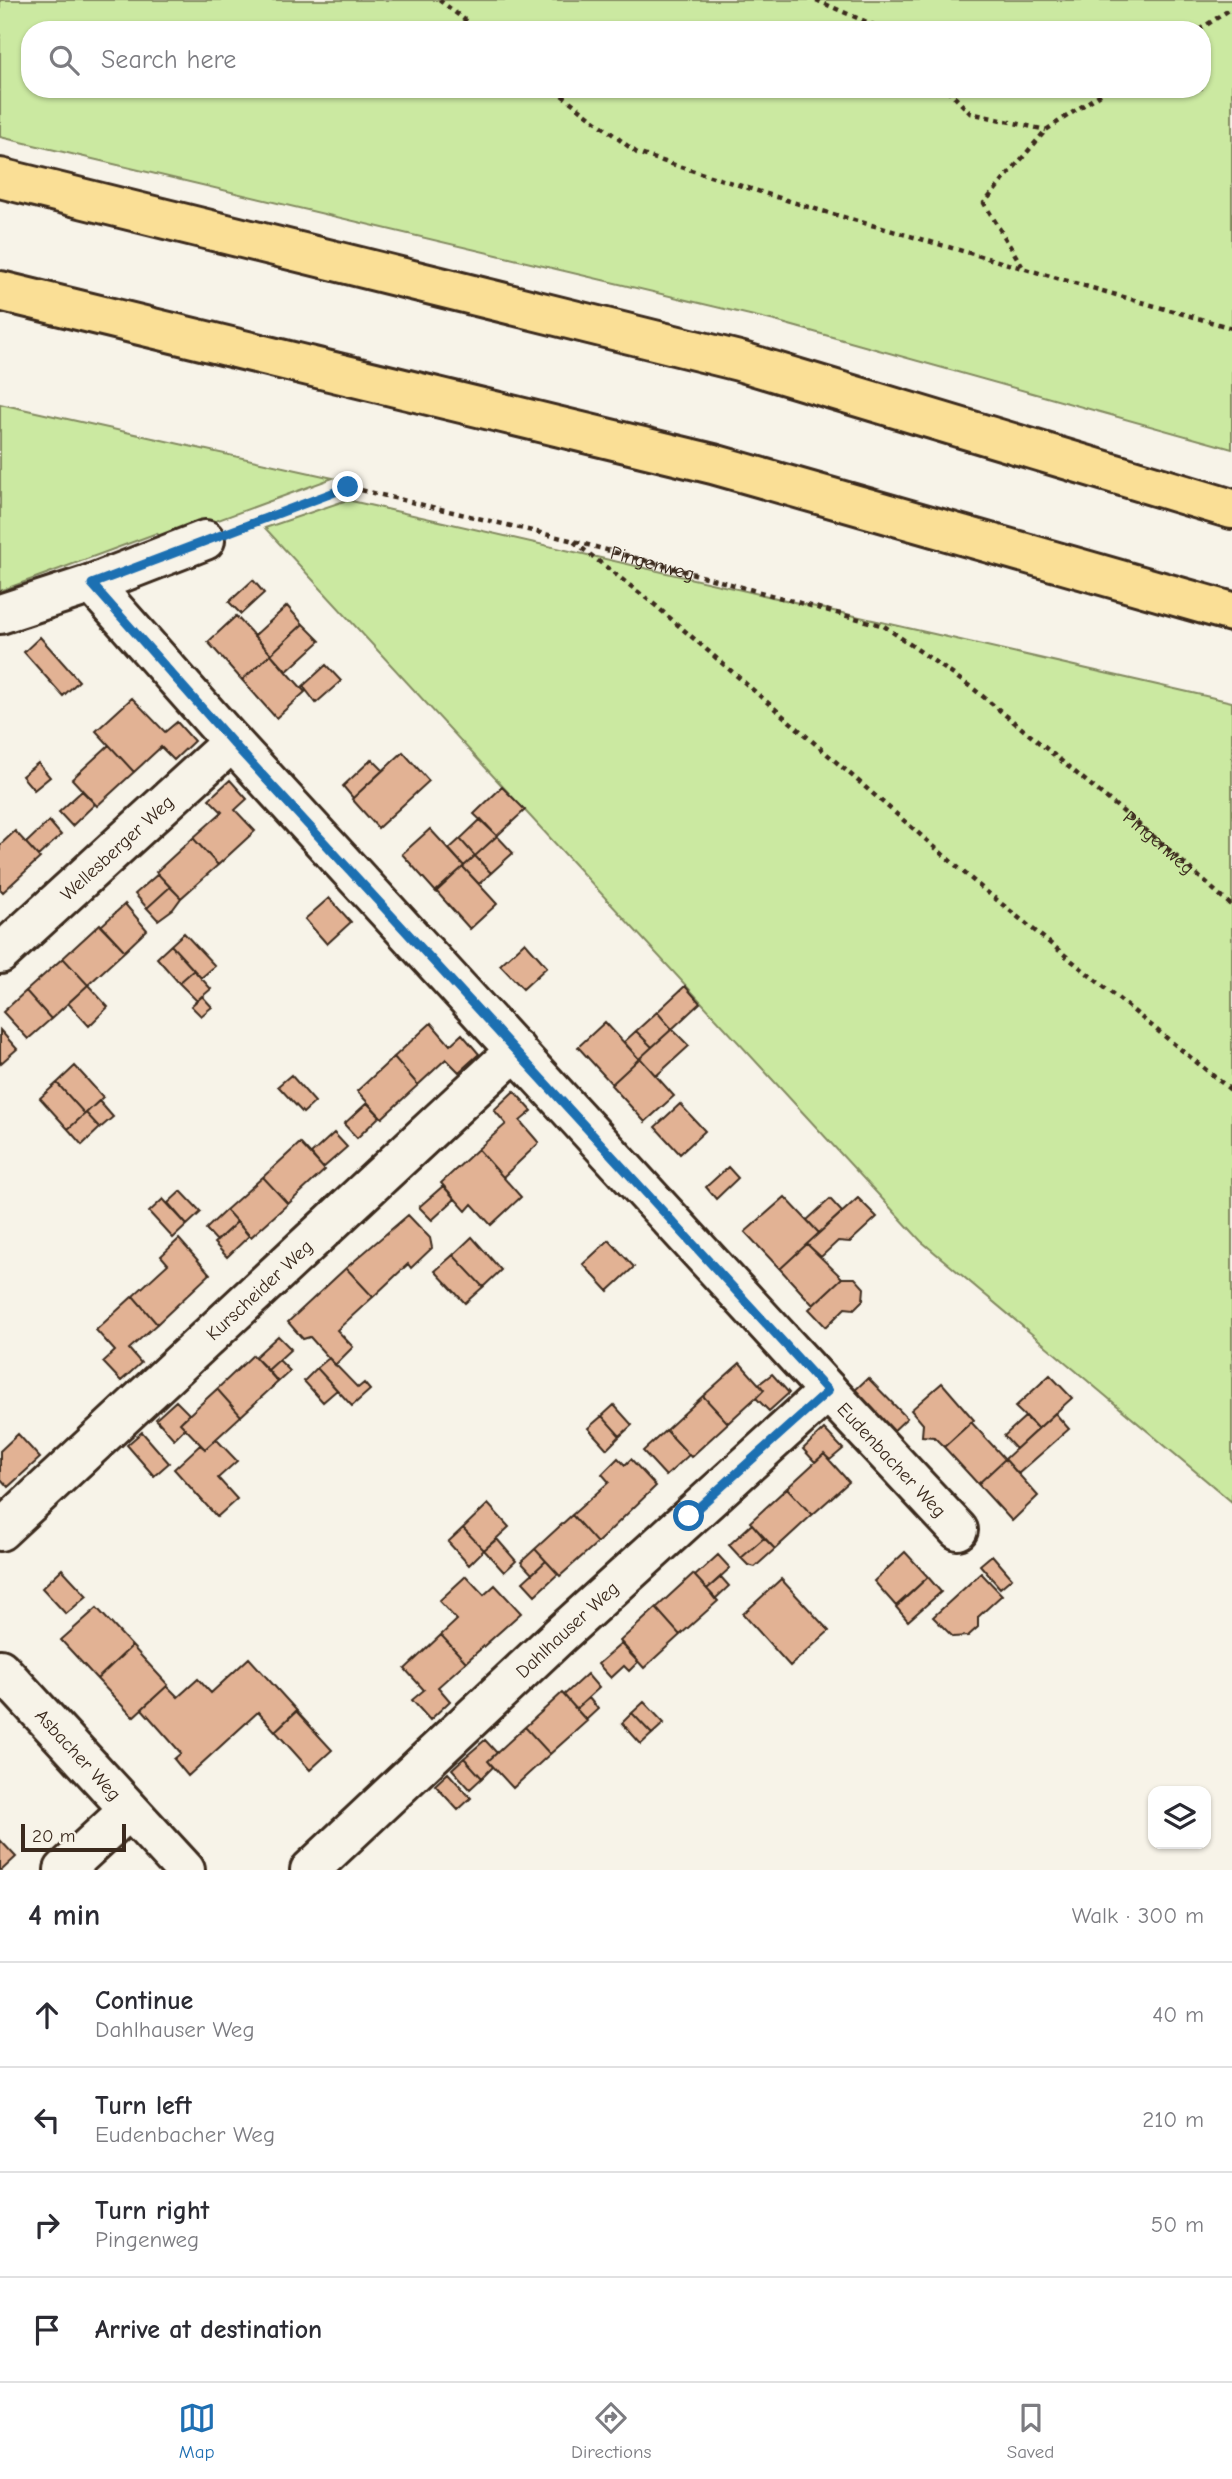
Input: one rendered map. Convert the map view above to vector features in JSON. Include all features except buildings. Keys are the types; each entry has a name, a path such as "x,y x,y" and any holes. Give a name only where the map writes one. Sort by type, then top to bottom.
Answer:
{"highway":[{"path":"0,178 740,362 1232,509"},
{"path":"0,291 713,464 1232,612"}],"street":[{"path":"0,614 92,584 205,540"},
{"name":"Eudenbacher Weg","path":"92,584 232,742 957,1530"},
{"name":"Wellesberger Weg","path":"0,954 232,742"},
{"name":"Kurscheider Weg","path":"0,1531 516,1050"},
{"name":"Dahlhauser Weg","path":"310,1870 630,1571 828,1391"},
{"name":"Asbacher Weg","path":"0,1669 185,1870"},
{"name":"Asbacher Weg","path":"64,1870 129,1810"}],"path":[{"path":"439,0 466,21"},
{"path":"816,0 864,21"},
{"path":"1211,22 1232,8"},
{"path":"566,98 637,153 805,206 1232,328"},
{"path":"956,98 970,113 1046,130"},
{"path":"1023,267 984,203 1046,130 1094,98"},
{"name":"Pingenweg","path":"205,540 348,487 570,540 884,626 975,690 1149,833 1232,906"},
{"path":"570,540 655,605 976,883 1232,1091"}],"green space":[{"path":"0,0 1232,0 1232,449 775,321 0,137"},
{"path":"0,404 333,478 161,541 157,533 0,591"},
{"path":"347,500 1232,702 1232,1502 921,1241 265,528"}],"route":[{"path":"348,487 92,584 232,742 828,1391 689,1516"}]}
